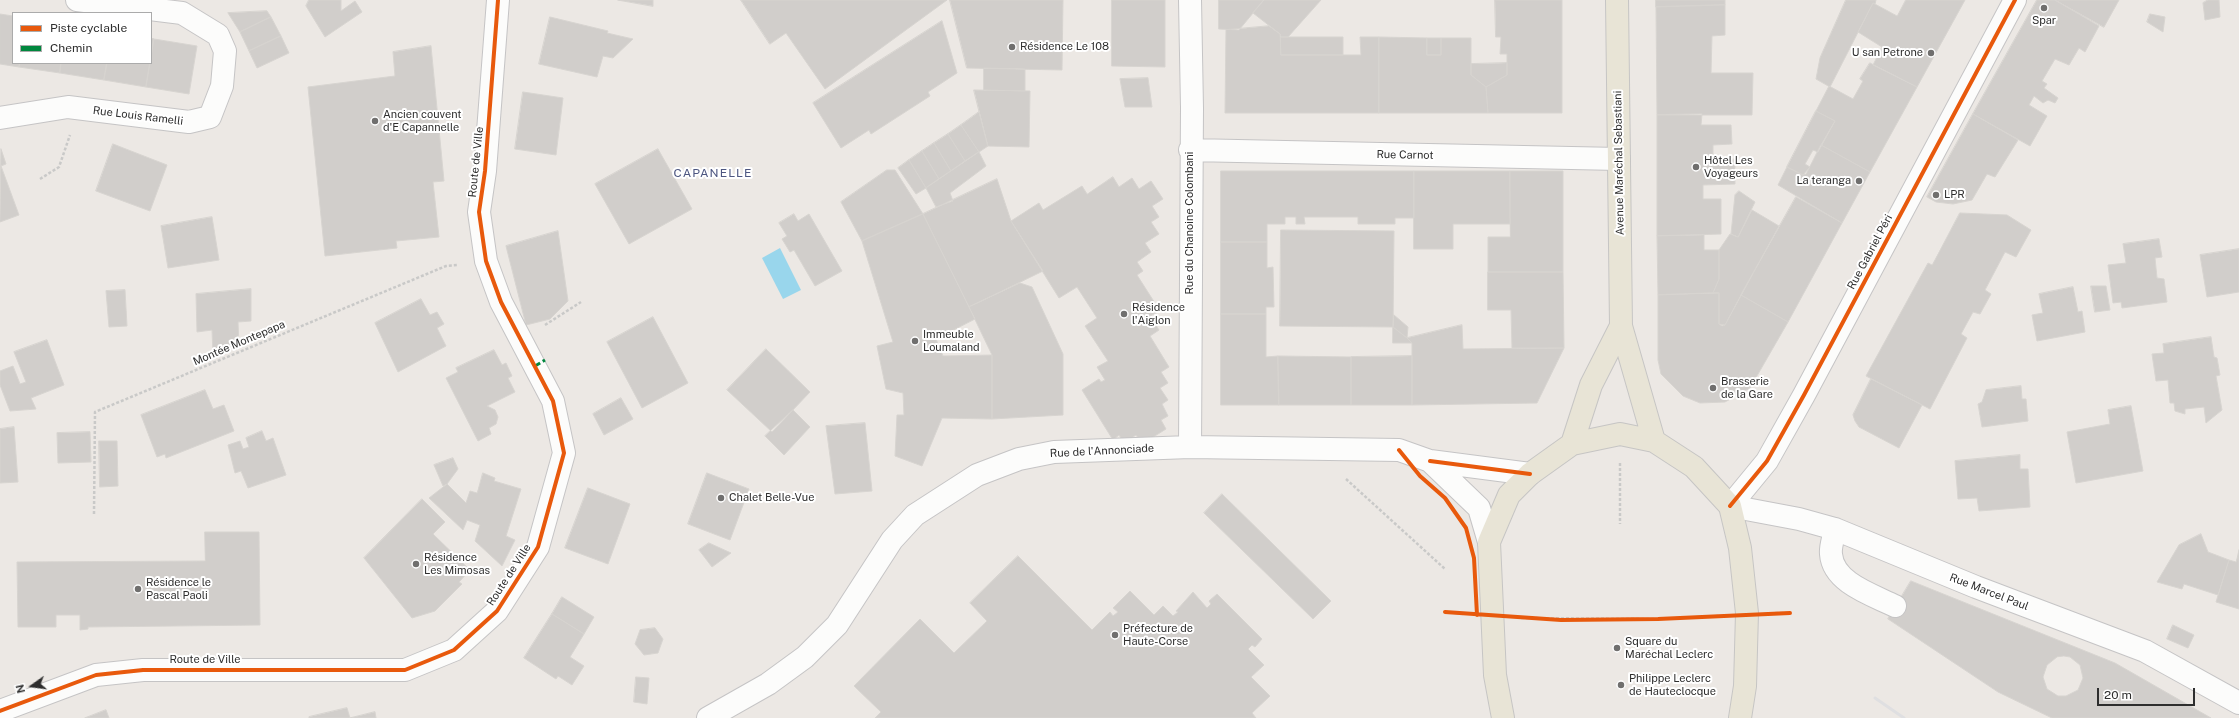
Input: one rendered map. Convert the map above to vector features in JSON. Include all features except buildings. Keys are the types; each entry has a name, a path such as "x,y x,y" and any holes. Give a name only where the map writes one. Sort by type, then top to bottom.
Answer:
{"main road":[{"name":"Avenue Maréchal Sebastiani","path":"1617,0 1621,326 1654,441"},
{"name":"Avenue Maréchal Sebastiani","path":"1572,444 1591,385 1621,326"},
{"path":"1503,718 1495,675 1490,542 1509,495 1530,474 1572,444 1620,434 1654,441 1694,467 1730,506 1740,548 1747,613 1746,686 1740,718"}],"street":[{"name":"Rue Louis Ramelli","path":"0,118 68,107 189,122 210,117 222,86 226,51 218,35 182,13 77,0"},
{"name":"Route de Ville","path":"0,711 96,675 143,670 291,668 405,670 454,650 497,611 538,547 564,453 553,401 501,302 486,261 479,212 485,171 498,0"},
{"name":"Rue du Chanoine Colombani","path":"1190,0 1190,447"},
{"name":"Rue Gabriel Péri","path":"1730,506 1767,461 1804,396 2015,0"},
{"name":"Rue Carnot","path":"1190,150 1619,158"},
{"name":"Rue de l'Annonciade","path":"708,718 768,684 805,657 837,625 892,540 915,515 977,475 1019,458 1054,452 1190,447 1399,450 1430,461 1530,474"},
{"name":"Rue de l'Annonciade","path":"1430,461 1479,508 1490,542"},
{"name":"Rue Marcel Paul","path":"1730,506 1799,519 1836,529 1976,587 2145,651 2239,703"},
{"path":"1836,529 1831,554 1837,570 1848,582 1895,606"}],"path":[{"path":"40,179 59,167 72,128 68,107"},
{"path":"541,328 581,302"},
{"path":"1319,449 1330,464 1445,569"},
{"path":"1445,612 1494,617 1560,620 1658,619 1747,613 1790,613"}],"water":[{"path":"780,248 801,290 783,299 762,258"}],"railway":[{"path":"1875,698 1904,718"}],"marked path":[{"path":"535,366 545,360"}],"cycle path":[{"path":"0,711 96,675 143,670 405,670 454,650 497,611 538,547 564,453 553,401 501,302 486,261 479,212 485,171 498,0"},
{"path":"1730,506 1767,461 1804,395 2015,0"},
{"path":"1399,450 1420,476 1445,498 1466,528 1474,558 1477,615"},
{"path":"1430,461 1530,474"},
{"path":"1445,612 1561,620 1658,619 1790,613"}],"place":[{"name":"Spar","path":"2044,8"},
{"name":"Résidence Le 108","path":"1012,47"},
{"name":"U san Petrone","path":"1931,53"},
{"name":"Ancien couvent d'E Capannelle","path":"375,121"},
{"name":"Hôtel Les Voyageurs","path":"1696,167"},
{"name":"La teranga","path":"1859,181"},
{"name":"LPR","path":"1936,195"},
{"name":"Résidence l'Aiglon","path":"1124,314"},
{"name":"Immeuble Loumaland","path":"915,341"},
{"name":"Brasserie de la Gare","path":"1713,388"},
{"name":"Chalet Belle-Vue","path":"721,498"},
{"name":"Résidence Les Mimosas","path":"416,564"},
{"name":"Résidence le Pascal Paoli","path":"138,589"},
{"name":"Préfecture de Haute-Corse","path":"1115,635"},
{"name":"Square du Maréchal Leclerc","path":"1617,648"},
{"name":"Philippe Leclerc de Hauteclocque","path":"1621,685"}],"district":[{"name":"CAPANELLE","path":"713,173"}]}
